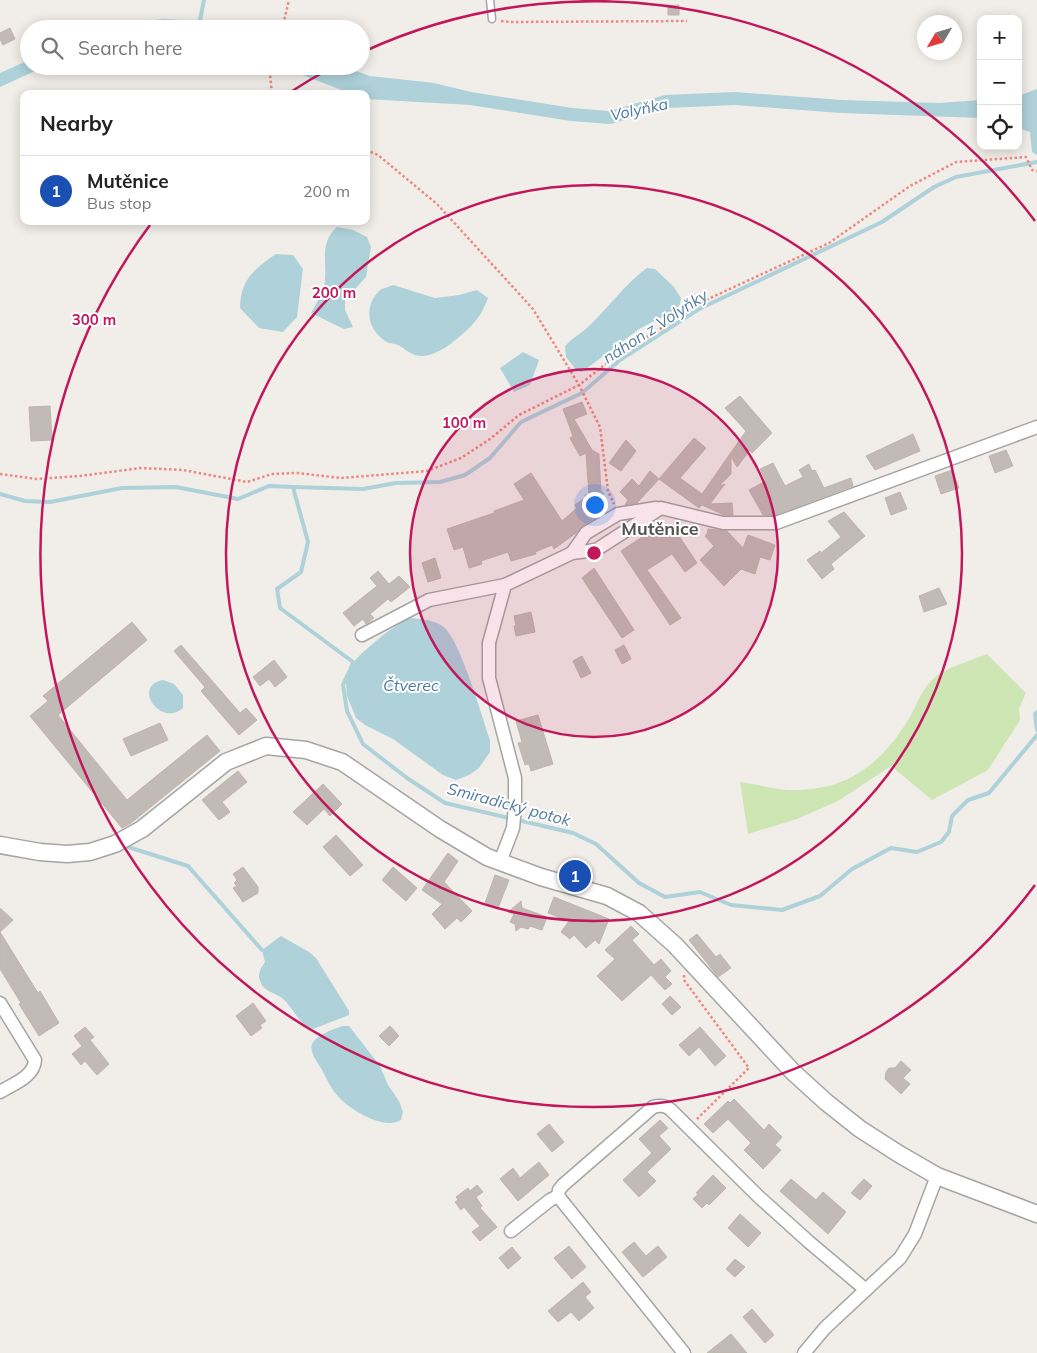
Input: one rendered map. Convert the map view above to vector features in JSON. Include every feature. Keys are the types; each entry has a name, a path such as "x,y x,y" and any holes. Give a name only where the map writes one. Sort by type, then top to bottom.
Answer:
{"street":[{"path":"572,553 586,534 618,514 661,508 723,523 776,523 1037,427"},
{"path":"362,635 429,600 505,585 572,553 596,550 661,508"},
{"path":"500,862 512,828 515,812 515,778 489,678 489,644 505,585"},
{"path":"0,845 40,852 67,854 90,852 115,844 142,829 226,762 266,746 306,750 342,762 463,844 500,862 541,877 607,896 639,913 675,945 793,1072 826,1102 876,1139 937,1176 1037,1214"},
{"path":"0,1003 34,1060 31,1072 0,1092"},
{"path":"684,1353 558,1196 559,1190 563,1185 653,1107 659,1105 667,1106 766,1203 866,1290"},
{"path":"804,1353 825,1328 900,1258 915,1234 937,1176"},
{"path":"511,1231 550,1200 558,1196"}],"lane":[{"path":"490,0 492,20"}],"path":[{"path":"284,20 288,0"},
{"path":"492,20 510,22 687,21"},
{"path":"270,75 272,90"},
{"path":"370,152 378,155 437,204 533,309 579,385 600,427 608,490 618,514"},
{"path":"0,474 44,478 80,476 141,468 183,470 247,482 272,474 296,473 341,478 427,471 461,458 490,439 520,415 579,385 612,360 706,300 829,243 910,186 956,162 1026,157 1032,170 1037,171"},
{"path":"684,974 684,980 748,1068 689,1127"}],"green space":[{"path":"987,654 1026,693 1019,709 1020,720 988,770 932,800 891,766 838,801 797,819 748,834 740,782 789,790 808,789 826,787 856,775 869,766 894,741 932,680 949,669"}],"water":[{"path":"20,64 20,75 26,75 0,87 0,73"},
{"name":"Volyňka","path":"302,75 367,75 434,83 471,92 572,108 609,111 665,95 735,92 842,100 939,103 977,100 977,118 841,113 735,105 667,108 610,124 571,121 470,105 370,99 370,90 342,90"},
{"path":"1037,89 1037,155 1032,152 1030,132 1022,129 1022,95"},
{"path":"337,227 353,230 367,237 371,247 366,277 345,300 345,310 353,327 344,329 311,313 324,288 326,246 331,233"},
{"path":"276,254 293,255 303,269 297,317 283,332 259,328 240,308 243,290 250,276"},
{"path":"647,268 655,269 674,287 681,298 680,304 675,310 639,329 582,372 577,371 566,357 565,346 589,326 631,281"},
{"path":"393,285 435,298 459,295 477,290 488,298 480,315 464,333 438,351 426,356 420,356 386,341 378,335 371,323 369,317 374,297 380,290"},
{"path":"523,352 539,360 530,385 514,392 500,368"},
{"name":"Čtverec","path":"408,618 436,623 445,628 451,636 471,681 490,740 490,752 479,768 469,775 456,780 443,775 393,739 365,725 356,718 347,696 346,682 349,667 383,635"},
{"path":"163,680 174,684 183,695 183,708 175,713 166,713 159,710 149,697 150,690 154,684"},
{"path":"281,936 316,958 349,1011 349,1015 313,1029 300,1020 282,998 264,987 259,976 265,962 262,950"},
{"path":"342,1026 349,1026 380,1066 388,1085 399,1101 403,1112 401,1120 394,1123 385,1123 367,1117 342,1101 332,1089 311,1047 318,1038"}],"building":[{"path":"679,5 679,15 668,15 668,6"},
{"path":"10,28 15,39 3,45 0,33"},
{"path":"740,396 772,433 752,453 750,450 737,467 731,456 731,474 719,486 725,484 710,504 732,503 733,515 724,515 702,505 699,508 659,479 694,438 706,448 680,478 702,494 746,431 725,408"},
{"path":"582,402 587,414 574,419 592,450 599,454 601,493 603,492 606,512 582,526 576,533 554,549 552,545 535,552 536,554 511,561 508,552 481,561 482,564 469,568 463,547 454,550 447,529 494,513 494,511 524,500 514,484 531,473 562,521 577,508 575,505 585,498 585,495 589,495 586,453 580,456 570,438 573,436 563,409"},
{"path":"50,406 52,440 31,441 29,407"},
{"path":"913,434 920,451 875,470 866,456"},
{"path":"626,440 636,451 621,471 609,463"},
{"path":"1006,450 1013,466 995,473 989,456"},
{"path":"773,463 785,486 803,477 799,470 809,464 812,471 815,470 824,488 851,478 853,486 775,515 763,515 749,490 766,481 760,469"},
{"path":"952,470 959,488 941,494 935,476"},
{"path":"650,471 659,479 637,503 625,505 628,500 620,492 632,479 639,486"},
{"path":"900,492 907,509 891,515 885,498"},
{"path":"844,512 865,536 831,564 834,569 822,579 807,560 820,551 821,553 841,537 828,521"},
{"path":"657,527 663,538 675,530 697,563 685,572 672,554 647,570 681,618 670,625 621,551"},
{"path":"708,529 727,531 743,548 748,535 775,545 770,560 760,557 755,574 741,569 724,586 700,560 714,546 705,536"},
{"path":"435,558 441,578 428,582 422,563"},
{"path":"594,568 634,630 622,638 582,578"},
{"path":"378,571 389,584 399,576 410,587 391,602 388,599 370,614 374,618 369,622 366,624 363,619 354,626 343,613 377,586 370,578"},
{"path":"939,588 947,604 924,612 919,596"},
{"path":"531,612 535,632 516,636 514,616"},
{"path":"132,622 147,640 58,715 127,800 207,735 220,751 131,823 122,828 30,716 48,701 43,696"},
{"path":"181,645 240,713 246,708 257,720 239,735 201,691 205,687 174,651"},
{"path":"624,645 631,659 622,664 615,650"},
{"path":"582,656 591,673 581,678 573,661"},
{"path":"274,660 287,677 275,687 269,679 260,686 253,677"},
{"path":"538,715 553,764 531,771 529,764 525,765 518,743 522,742 516,721"},
{"path":"160,723 168,740 131,756 123,739"},
{"path":"238,771 247,782 222,802 230,812 219,820 202,800"},
{"path":"323,784 342,804 330,816 324,809 307,825 293,812"},
{"path":"336,835 363,865 350,876 323,847"},
{"path":"448,853 458,861 444,882 472,911 461,922 457,918 445,929 432,914 442,904 422,890"},
{"path":"243,867 258,887 258,893 243,902 233,888 237,886 234,883 237,880 233,874"},
{"path":"393,867 417,888 406,901 382,880"},
{"path":"495,875 509,880 498,908 485,903"},
{"path":"554,897 609,919 599,944 595,940 586,948 574,935 570,939 561,932 569,921 548,913"},
{"path":"521,901 522,908 547,917 542,930 530,926 528,929 521,927 516,931 515,924 510,922 514,914 508,912"},
{"path":"0,908 13,920 0,932"},
{"path":"631,926 639,934 632,940 654,965 661,959 671,971 665,977 672,984 665,990 651,975 622,1001 597,976 615,959 605,950"},
{"path":"0,932 59,1023 39,1036 0,969"},
{"path":"697,934 716,957 720,954 731,968 718,977 689,940"},
{"path":"670,996 681,1007 672,1015 662,1004"},
{"path":"253,1003 266,1021 260,1025 262,1028 251,1036 236,1016"},
{"path":"390,1026 399,1036 389,1046 379,1036"},
{"path":"85,1027 94,1037 90,1040 109,1064 97,1075 85,1061 81,1065 72,1054 82,1046 74,1036"},
{"path":"700,1027 726,1056 715,1066 699,1047 689,1056 679,1045"},
{"path":"901,1061 911,1070 903,1078 910,1084 901,1094 885,1079 889,1068 895,1068"},
{"path":"734,1099 764,1130 769,1124 782,1137 775,1145 781,1150 763,1169 744,1150 751,1143 728,1119 713,1133 704,1124 728,1101 730,1103"},
{"path":"660,1120 668,1128 659,1136 671,1149 647,1172 656,1181 639,1197 623,1180 652,1153 639,1139"},
{"path":"549,1124 564,1142 552,1152 537,1134"},
{"path":"539,1162 549,1175 518,1201 500,1179 513,1168 520,1178"},
{"path":"713,1175 726,1188 709,1205 707,1203 702,1208 693,1199 698,1194 696,1193"},
{"path":"791,1179 816,1200 823,1192 846,1212 828,1234 780,1191"},
{"path":"864,1179 872,1186 860,1200 851,1193"},
{"path":"477,1185 483,1192 476,1197 482,1206 480,1208 497,1227 480,1241 472,1232 480,1226 464,1207 461,1210 455,1202 458,1200 456,1197 468,1188 470,1191"},
{"path":"740,1214 761,1233 748,1247 728,1228"},
{"path":"634,1242 646,1256 658,1246 667,1257 643,1277 622,1252"},
{"path":"569,1246 586,1267 572,1279 554,1258"},
{"path":"512,1247 521,1258 508,1269 499,1258"},
{"path":"735,1259 745,1267 735,1277 726,1269"},
{"path":"583,1282 591,1292 585,1297 594,1308 579,1321 571,1312 558,1322 548,1311"},
{"path":"752,1309 774,1335 765,1343 743,1317"},
{"path":"731,1334 747,1353 707,1353"}],"waterway":[{"path":"200,20 204,0"},
{"name":"náhon z Volyňky","path":"293,487 363,489 396,483 440,482 465,475 490,458 521,422 582,393 620,360 699,309 882,222 934,187 956,177 1037,162"},
{"name":"Smiradický potok","path":"0,494 25,501 50,502 122,488 176,487 238,499 269,486 293,487 308,542 301,572 277,589 280,608 353,662 352,666"},
{"name":"Smiradický potok","path":"349,672 343,685 347,711 363,744 407,778 445,803 573,833 596,844 639,883 665,897 700,892 731,905 782,910 820,896 852,869 891,848 917,852 941,842 949,832 952,816 968,800 989,793 1037,735"},
{"name":"Smiradický potok","path":"1037,712 1035,714 1037,730"},
{"path":"125,846 188,866 262,950"}],"place":[{"name":"Mutěnice","path":"575,876"}],"district":[{"name":"Mutěnice","path":"660,529"}]}
